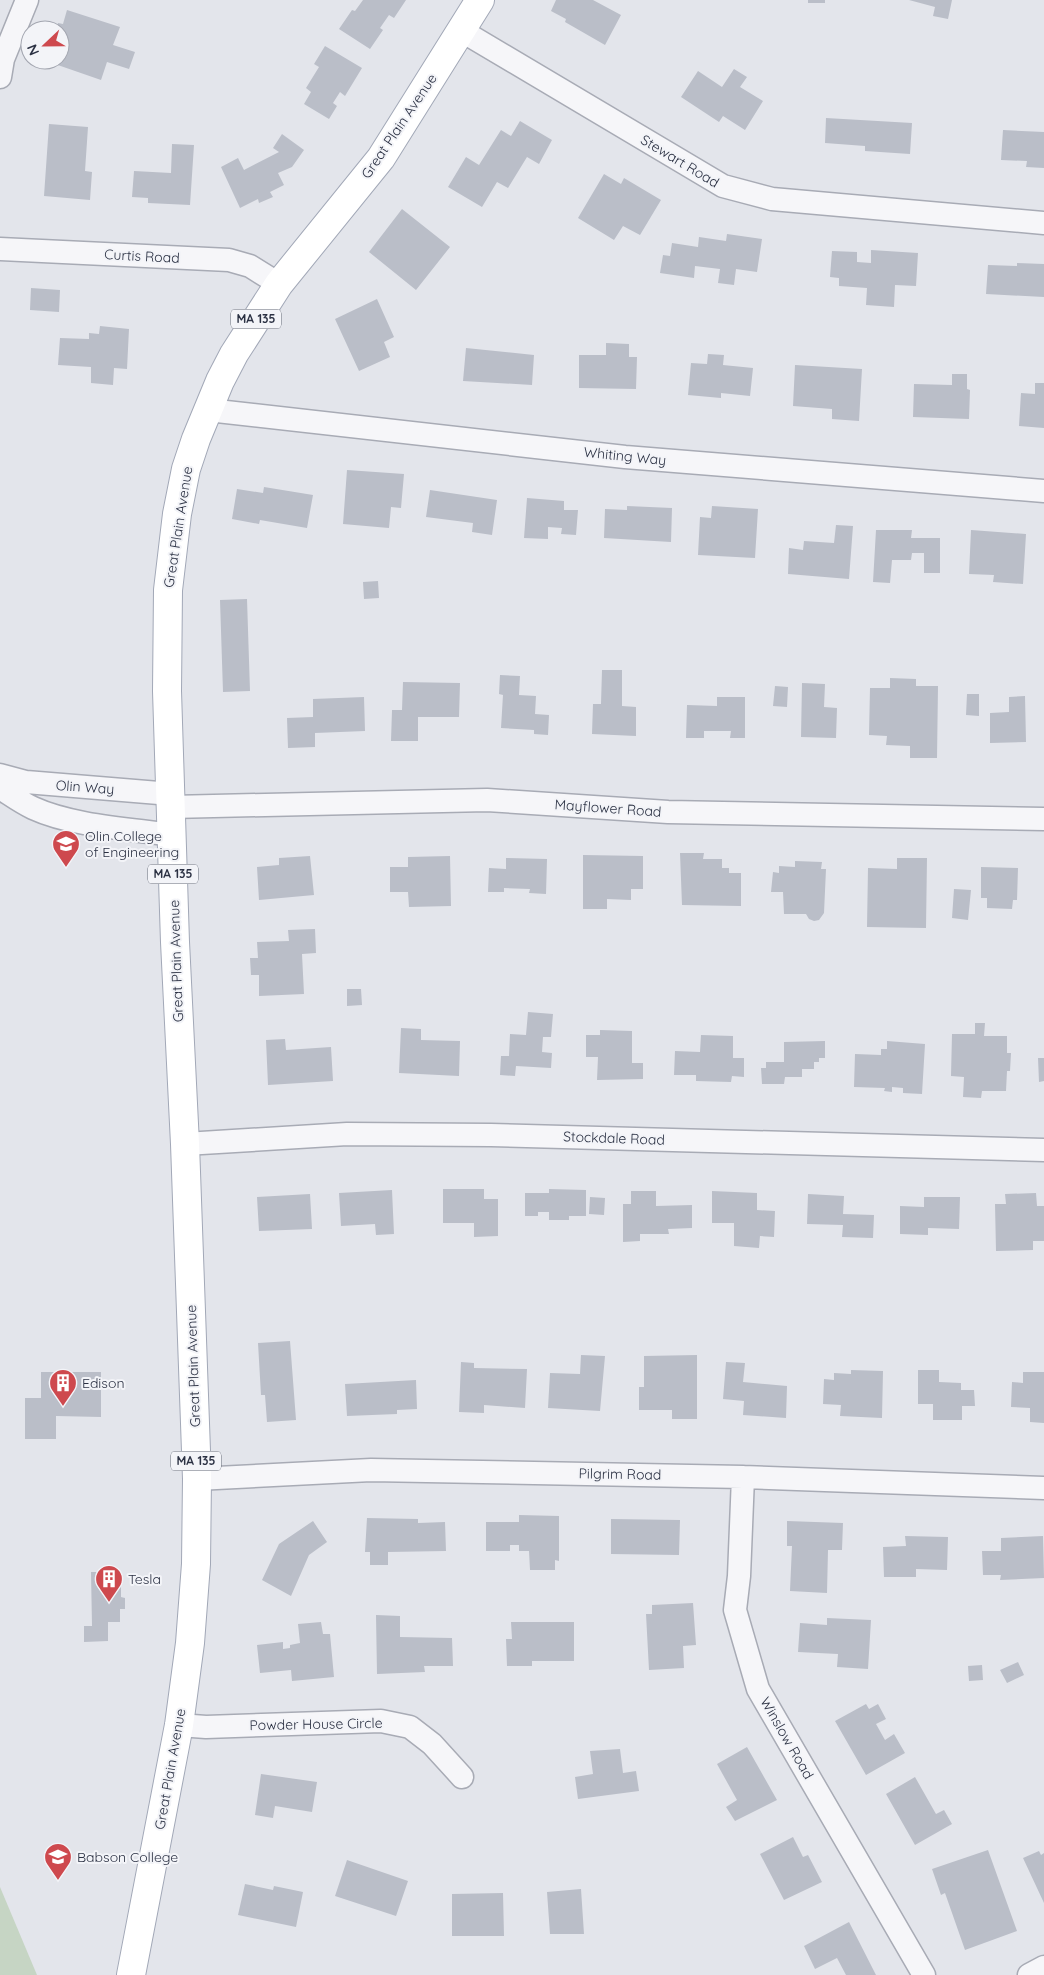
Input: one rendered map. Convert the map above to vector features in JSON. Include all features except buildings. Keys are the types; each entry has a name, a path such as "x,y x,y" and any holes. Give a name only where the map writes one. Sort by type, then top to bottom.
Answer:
{"main road":[{"name":"Great Plain Avenue","path":"131,1975 179,1725 190,1643 197,1479 185,1144 175,952 166,627 171,552 186,469 208,410 234,354 279,284 382,158 480,0"}],"street":[{"path":"0,78 3,59 27,0"},
{"name":"Stewart Road","path":"462,30 723,186 772,199 1044,223"},
{"name":"Curtis Road","path":"0,249 228,260 250,266 279,284"},
{"name":"Whiting Way","path":"208,410 626,457 1044,491"},
{"name":"Olin Way","path":"0,775 26,782 171,800"},
{"path":"0,788 32,808 50,814 74,820 172,835"},
{"name":"Mayflower Road","path":"171,800 487,800 668,812 1044,819"},
{"name":"Stockdale Road","path":"185,1144 347,1134 491,1135 1044,1150"},
{"name":"Pilgrim Road","path":"197,1479 371,1470 743,1476 1044,1488"},
{"name":"Winslow Road","path":"743,1476 739,1576 735,1610 758,1689 924,1975"},
{"name":"Powder House Circle","path":"179,1725 206,1727 381,1721 410,1727 432,1744 462,1778"},
{"path":"1029,1975 1044,1967"}],"green space":[{"path":"0,1887 37,1975 0,1975"}],"place":[{"name":"Olin College of Engineering","path":"66,868"},
{"name":"Edison","path":"63,1407"},
{"name":"Tesla","path":"109,1603"},
{"name":"Babson College","path":"58,1881"}]}
